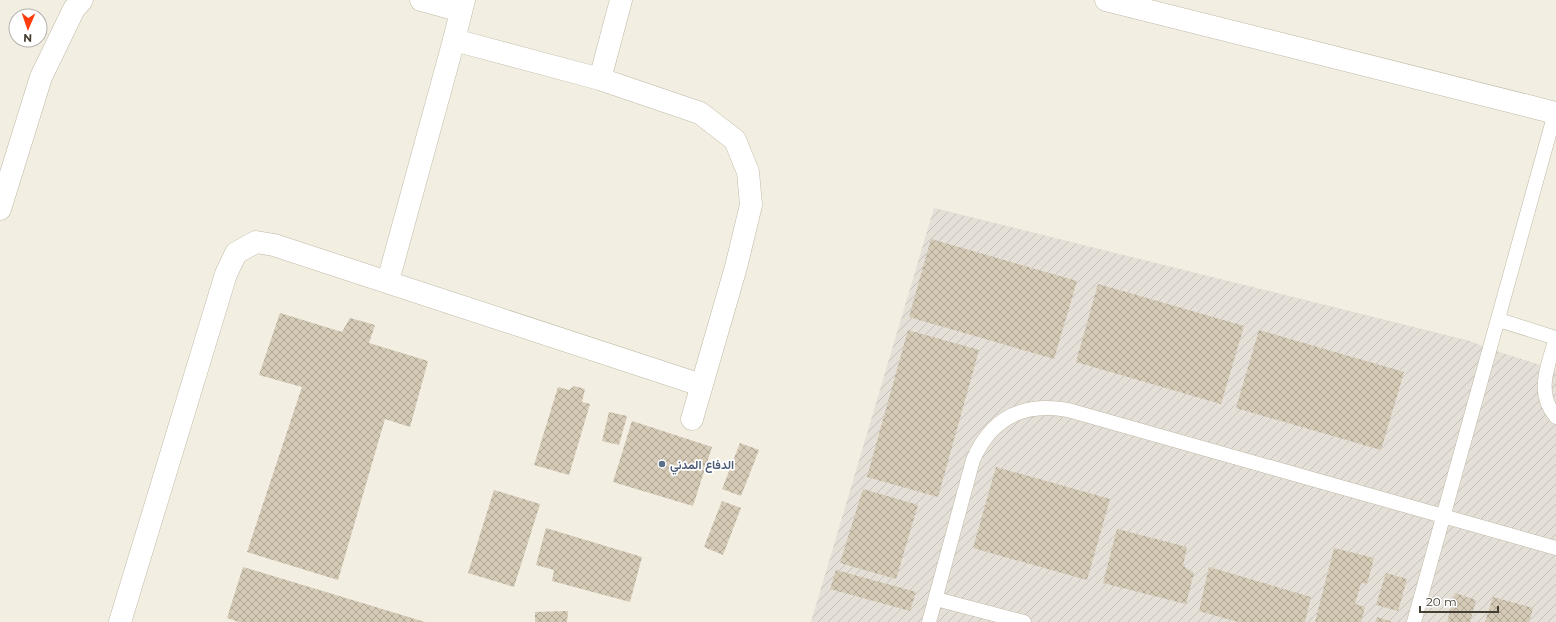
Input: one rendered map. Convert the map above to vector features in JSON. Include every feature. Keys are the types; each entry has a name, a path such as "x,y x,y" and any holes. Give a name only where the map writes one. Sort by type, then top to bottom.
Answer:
{"street":[{"path":"0,209 41,76 74,9 82,0"},
{"path":"388,281 463,5 421,0"},
{"path":"600,79 621,0"},
{"path":"1106,0 1556,113"},
{"path":"454,40 600,79 700,113 735,140 748,172 752,205 736,267 692,419"},
{"path":"120,622 226,274 236,253 256,242 274,245 388,281 701,385"}],"lane":[{"path":"1414,622 1556,113"},
{"path":"1499,320 1556,338 1544,378 1543,390 1546,401 1556,417"},
{"path":"929,622 974,460 980,445 990,431 1002,420 1017,412 1034,408 1051,407 1068,410 1556,548"},
{"path":"936,599 1024,622"}],"shaded area":[{"path":"934,208 1470,341 1556,370 1556,622 811,622"}],"building":[{"path":"931,239 1077,281 1054,359 909,317"},
{"path":"1098,284 1244,326 1221,404 1076,362"},
{"path":"280,313 342,332 350,318 375,325 369,343 428,361 410,427 385,419 338,580 247,552 302,387 259,375"},
{"path":"908,330 979,350 938,497 867,477"},
{"path":"1259,330 1404,372 1381,450 1236,408"},
{"path":"574,386 585,389 582,402 590,404 569,475 534,465 558,387 569,390"},
{"path":"609,412 627,416 619,445 602,441"},
{"name":"الدفاع المدني","path":"632,421 712,447 693,506 613,482"},
{"path":"740,443 759,450 741,496 722,489"},
{"path":"996,467 1110,499 1087,580 973,548"},
{"path":"863,489 918,505 896,579 840,563"},
{"path":"494,490 540,504 514,587 468,573"},
{"path":"722,501 741,508 723,555 704,547"},
{"path":"546,528 642,557 630,602 552,581 554,570 536,565"},
{"path":"1117,529 1187,547 1183,566 1194,573 1186,604 1103,583"},
{"path":"1334,548 1374,558 1367,584 1361,583 1355,604 1365,607 1361,622 1315,622"},
{"path":"243,567 425,622 239,622 227,618"},
{"path":"1209,567 1311,597 1305,622 1238,622 1199,611"},
{"path":"836,570 916,592 910,611 830,589"},
{"path":"1386,573 1407,579 1398,611 1376,605"},
{"path":"1455,593 1476,600 1470,622 1447,622"},
{"path":"1493,597 1533,608 1529,622 1485,622"},
{"path":"568,611 567,622 535,622 535,612"},
{"path":"1377,617 1393,622 1375,622"}],"place":[{"name":"الدفاع المدني","path":"662,464"}]}
